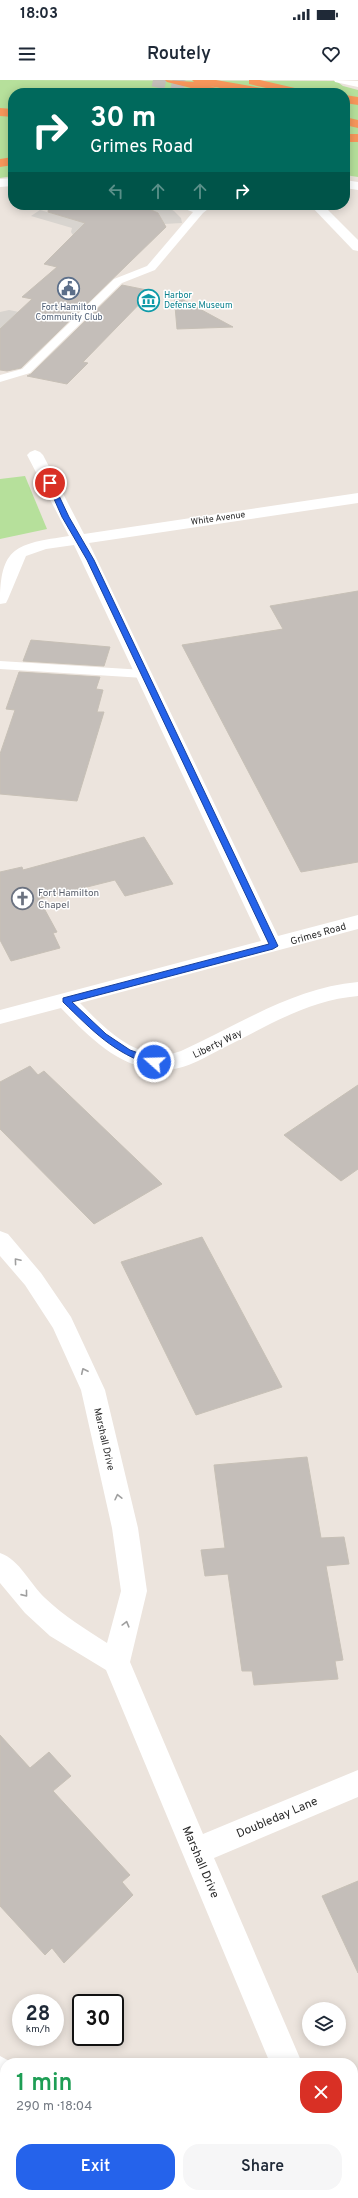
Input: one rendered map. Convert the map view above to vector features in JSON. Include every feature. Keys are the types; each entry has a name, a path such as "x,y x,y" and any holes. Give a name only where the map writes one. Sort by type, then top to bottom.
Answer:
{"highway":[{"path":"171,80 205,88"},
{"path":"198,80 242,88"},
{"path":"212,80 247,88"},
{"path":"220,80 250,88"},
{"path":"242,80 280,88"},
{"path":"258,80 296,88"}],"street":[{"path":"321,210 358,247"},
{"path":"35,455 79,539 273,946"},
{"name":"White Avenue","path":"79,539 358,498"},
{"path":"0,599 15,560 20,554 43,544 79,539"},
{"name":"Grimes Road","path":"0,1018 358,922"},
{"name":"Liberty Way","path":"66,1000 103,1036 127,1052 154,1062 180,1061 290,1007 324,994 358,989"},
{"name":"Marshall Drive","path":"0,1240 33,1279 63,1324 93,1390 125,1528 134,1592 116,1662 284,2058"},
{"path":"0,1564 34,1605 59,1628 116,1662"},
{"name":"Doubleday Lane","path":"196,1851 358,1782"}],"lane":[{"path":"338,80 358,84"},
{"path":"0,379 26,371 118,281 151,268 202,210"},
{"path":"0,665 144,674"}],"green space":[{"path":"0,80 336,81 343,86 358,90 358,177 350,176 350,88 8,88 8,177 0,178"},
{"path":"25,476 47,529 0,539 0,479"}],"shaded area":[{"path":"40,210 97,226 73,235 71,232 72,228 31,216"},
{"path":"153,210 172,210 181,218 182,223 164,224 159,214"},
{"path":"9,310 19,312 0,329 0,312"}],"building":[{"name":"Fort Hamilton Community Club","path":"48,210 152,210 158,213 166,227 21,368 7,371 0,370 0,329 32,299 22,297 57,267 44,264 85,223 48,212"},
{"path":"122,285 152,291 83,362 88,363 67,384 27,376 31,374"},
{"path":"174,295 233,327 177,329"},
{"path":"358,591 358,862 301,872 182,645 283,629 270,606"},
{"path":"31,640 110,647 104,666 23,661"},
{"path":"19,672 100,677 96,689 103,690 97,712 104,712 77,801 0,794 0,754 15,710 6,709"},
{"name":"Fort Hamilton Chapel","path":"144,837 173,884 125,896 115,880 39,899 57,932 53,933 60,948 11,961 0,940 0,872 22,867 23,870"},
{"path":"30,1066 38,1075 44,1071 162,1184 94,1224 0,1129 0,1082"},
{"path":"358,1085 358,1169 341,1181 284,1135"},
{"path":"202,1237 282,1387 196,1415 121,1262"},
{"path":"307,1457 321,1538 344,1537 349,1564 326,1566 343,1660 335,1661 338,1679 254,1685 252,1671 242,1671 228,1574 205,1576 201,1550 225,1548 214,1465"},
{"path":"0,1735 30,1768 49,1752 71,1776 53,1791 130,1875 122,1882 133,1895 64,1963 52,1948 45,1955 0,1906"},
{"path":"358,1881 358,1973 322,1896"}],"tunnel":[{"path":"153,80 189,88"}],"place":[{"name":"Fort Hamilton Community Club","path":"69,288"},
{"name":"Harbor Defense Museum","path":"148,300"},
{"name":"Fort Hamilton Chapel","path":"22,898"}],"route":[{"path":"50,483 66,517 90,560 265,926 273,946 66,1000 103,1036 127,1052 154,1062"}]}
